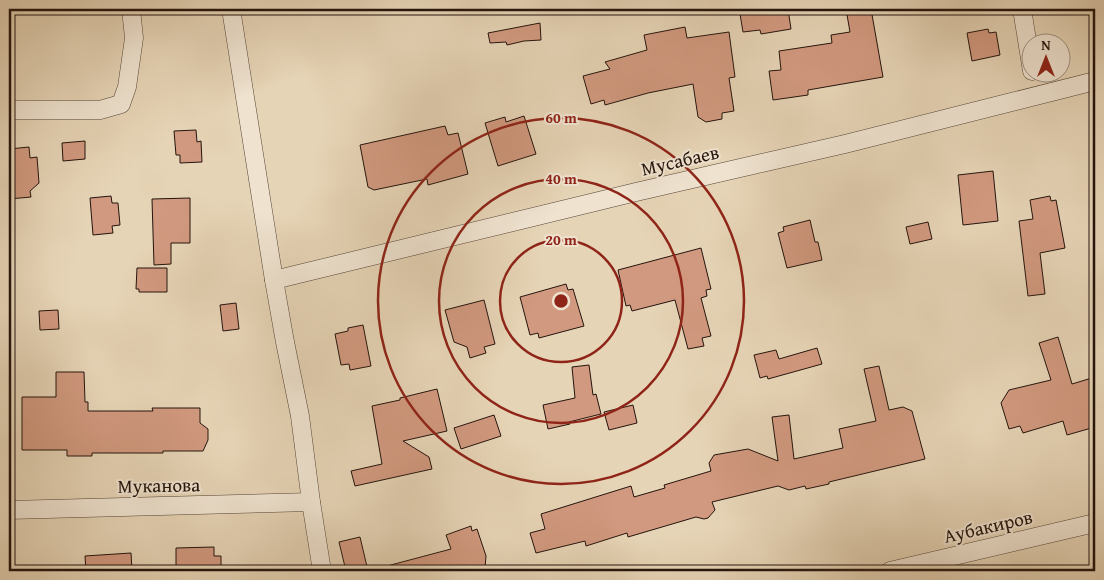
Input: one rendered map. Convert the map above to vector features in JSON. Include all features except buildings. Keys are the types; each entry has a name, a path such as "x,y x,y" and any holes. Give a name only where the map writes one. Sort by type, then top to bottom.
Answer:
{"street":[{"path":"9,110 100,110 121,104 127,87 134,38 131,9"},
{"path":"231,9 284,342 300,416 322,571"},
{"path":"1022,9 1026,32"},
{"name":"Мусабаев","path":"274,280 1036,97 1095,81"},
{"path":"1034,82 1036,97"},
{"name":"Муканова","path":"9,510 311,502"},
{"name":"Аубакиров","path":"890,571 1095,523"}]}
